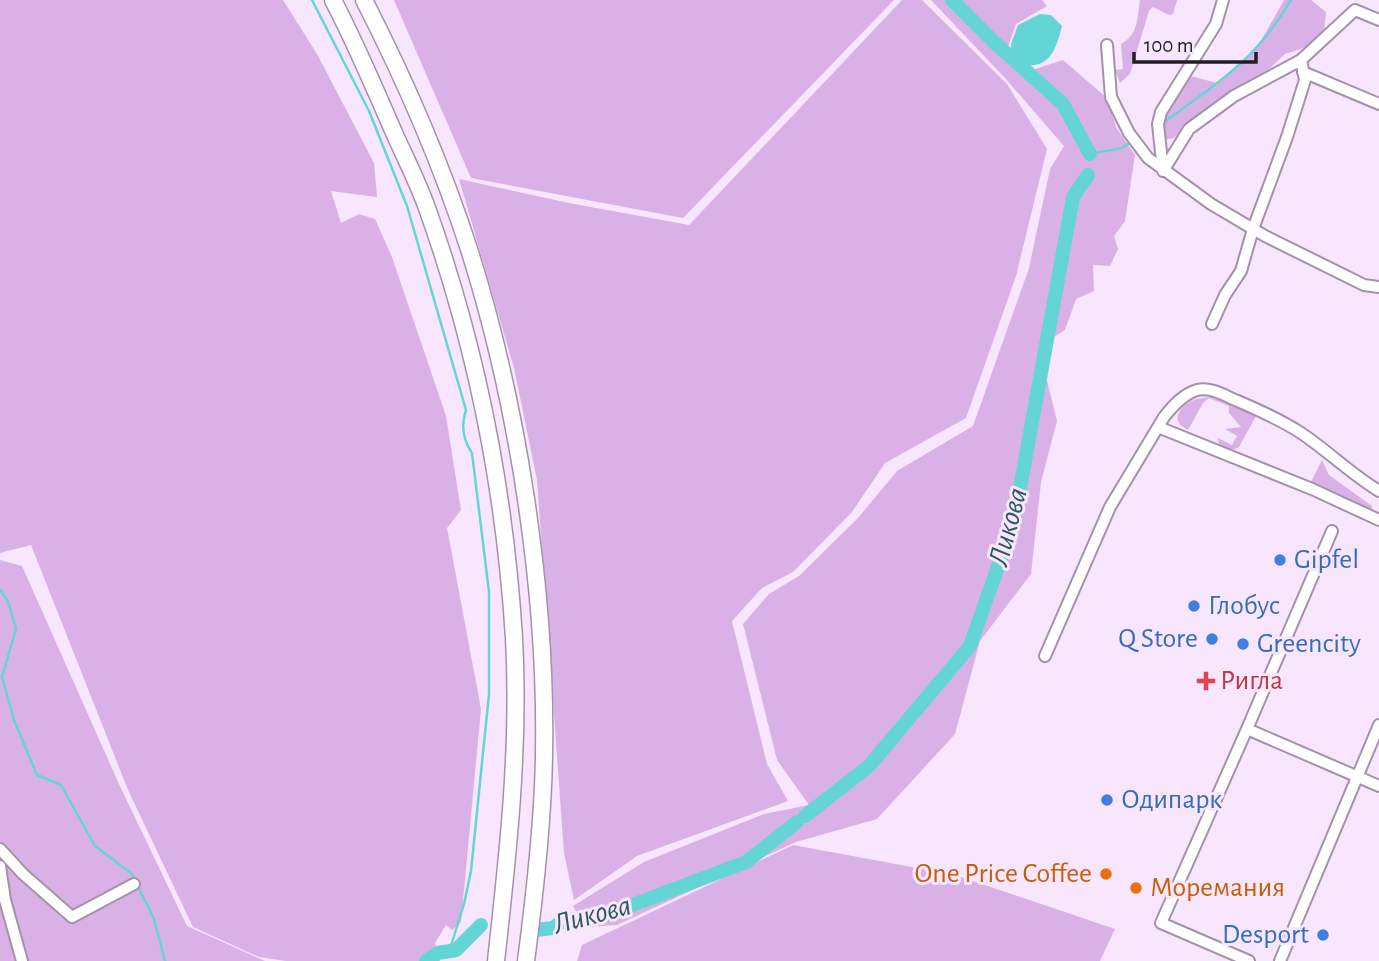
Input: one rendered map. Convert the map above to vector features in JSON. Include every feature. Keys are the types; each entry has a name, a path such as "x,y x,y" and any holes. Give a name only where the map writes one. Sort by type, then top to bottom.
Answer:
{"highway":[{"path":"333,0 354,39 426,206 464,332 485,423 503,521 514,640 514,750 512,821 496,961"},
{"path":"364,0 401,74 448,188 469,249 512,418 528,518 539,627 544,753 541,822 526,961"}],"street":[{"path":"1163,171 1158,124 1161,112 1216,24 1223,0"},
{"path":"1163,171 1189,130 1234,96 1301,60 1353,5 1379,20"},
{"path":"1107,45 1111,97 1129,133 1148,158 1211,204 1253,229 1364,285 1379,287"},
{"path":"1212,324 1225,295 1241,271 1253,229 1287,137 1305,80 1301,60"},
{"path":"1303,72 1379,104"},
{"path":"1045,656 1110,507 1158,427 1174,405 1188,394 1197,390 1212,390 1274,417 1302,433 1336,462 1379,491"},
{"path":"1158,427 1312,489 1379,520"},
{"path":"1249,961 1161,923 1332,531"},
{"path":"1280,961 1379,725"},
{"path":"1247,729 1379,786"},
{"path":"0,849 23,874 72,917 134,884"},
{"path":"0,866 5,900 22,961"}],"shaded area":[{"path":"0,0 283,0 317,54 374,163 377,197 331,191 341,223 359,214 375,219 392,257 446,416 461,510 447,528 481,709 461,922 452,930 446,925 435,943 440,961 286,961 259,957 193,927 128,790 31,545 0,553"},
{"path":"394,0 894,0 683,218 471,178"},
{"path":"902,0 922,0 1007,84 1047,149 1016,276 966,418 885,463 852,512 793,572 762,588 732,621 767,764 788,801 637,856 574,900 564,853 537,480 514,368 459,179 689,225"},
{"path":"931,0 1042,0 1047,6 1016,24 1008,47 1011,65 1032,70 1063,60 1108,99 1116,127 1135,155 1125,221 1114,236 1118,249 1110,266 1093,265 1094,291 1076,299 1065,330 1051,339 1042,360 1057,421 1041,482 1031,574 980,641 955,734 877,819 796,842 617,925 585,927 573,906 644,862 764,814 809,805 777,760 743,624 769,594 799,576 858,518 897,471 973,426 1029,268 1050,169 1064,146 1004,77"},
{"path":"1140,0 1177,0 1173,14 1169,15 1153,7 1149,11 1130,74 1120,83 1115,70 1123,69 1121,44 1134,30"},
{"path":"1284,0 1311,0 1326,12 1324,32 1313,45 1285,54 1265,73 1223,96 1174,138 1164,140 1166,113 1191,76 1217,83 1258,46"},
{"path":"1040,14 1051,15 1062,26 1051,54 1040,64 1012,63 1011,44 1018,25"},
{"path":"1211,397 1256,416 1239,447 1233,450 1219,445 1218,438 1232,445 1237,436 1225,429 1241,427 1229,413 1229,406 1209,398 1203,403 1188,430 1180,425 1177,418 1182,408 1190,402"},
{"path":"1322,460 1329,475 1372,506 1372,511 1311,482"},
{"path":"0,560 22,566 118,782 187,926 265,961 0,961"},
{"path":"793,845 955,875 1115,929 1100,961 577,961 582,945"}],"waterway":[{"path":"312,0 369,111 407,206 466,410 464,432 472,453 489,592 489,694 471,871 449,952"},
{"name":"Ликова","path":"952,0 1063,104 1090,154"},
{"path":"1164,122 1235,69 1264,39 1291,0"},
{"path":"1090,154 1122,148 1129,143"},
{"name":"Ликова","path":"805,816 869,766 970,646 1014,521 1073,197 1088,175"},
{"path":"0,590 8,601 16,629 2,677 14,720 37,775 61,785 95,846 132,874 154,919 165,961"},
{"name":"Ликова","path":"535,930 553,928 564,920 601,917 746,862 797,822"},
{"name":"Ликова","path":"426,961 438,953 456,950 481,925"}],"place":[{"name":"Gipfel","path":"1280,560"},
{"name":"Глобус","path":"1194,606"},
{"name":"Q Store","path":"1212,639"},
{"name":"Greencity","path":"1243,644"},
{"name":"Ригла","path":"1206,681"},
{"name":"Одипарк","path":"1107,800"},
{"name":"One Price Coffee","path":"1106,874"},
{"name":"Моремания","path":"1136,888"},
{"name":"Desport","path":"1323,935"}]}
